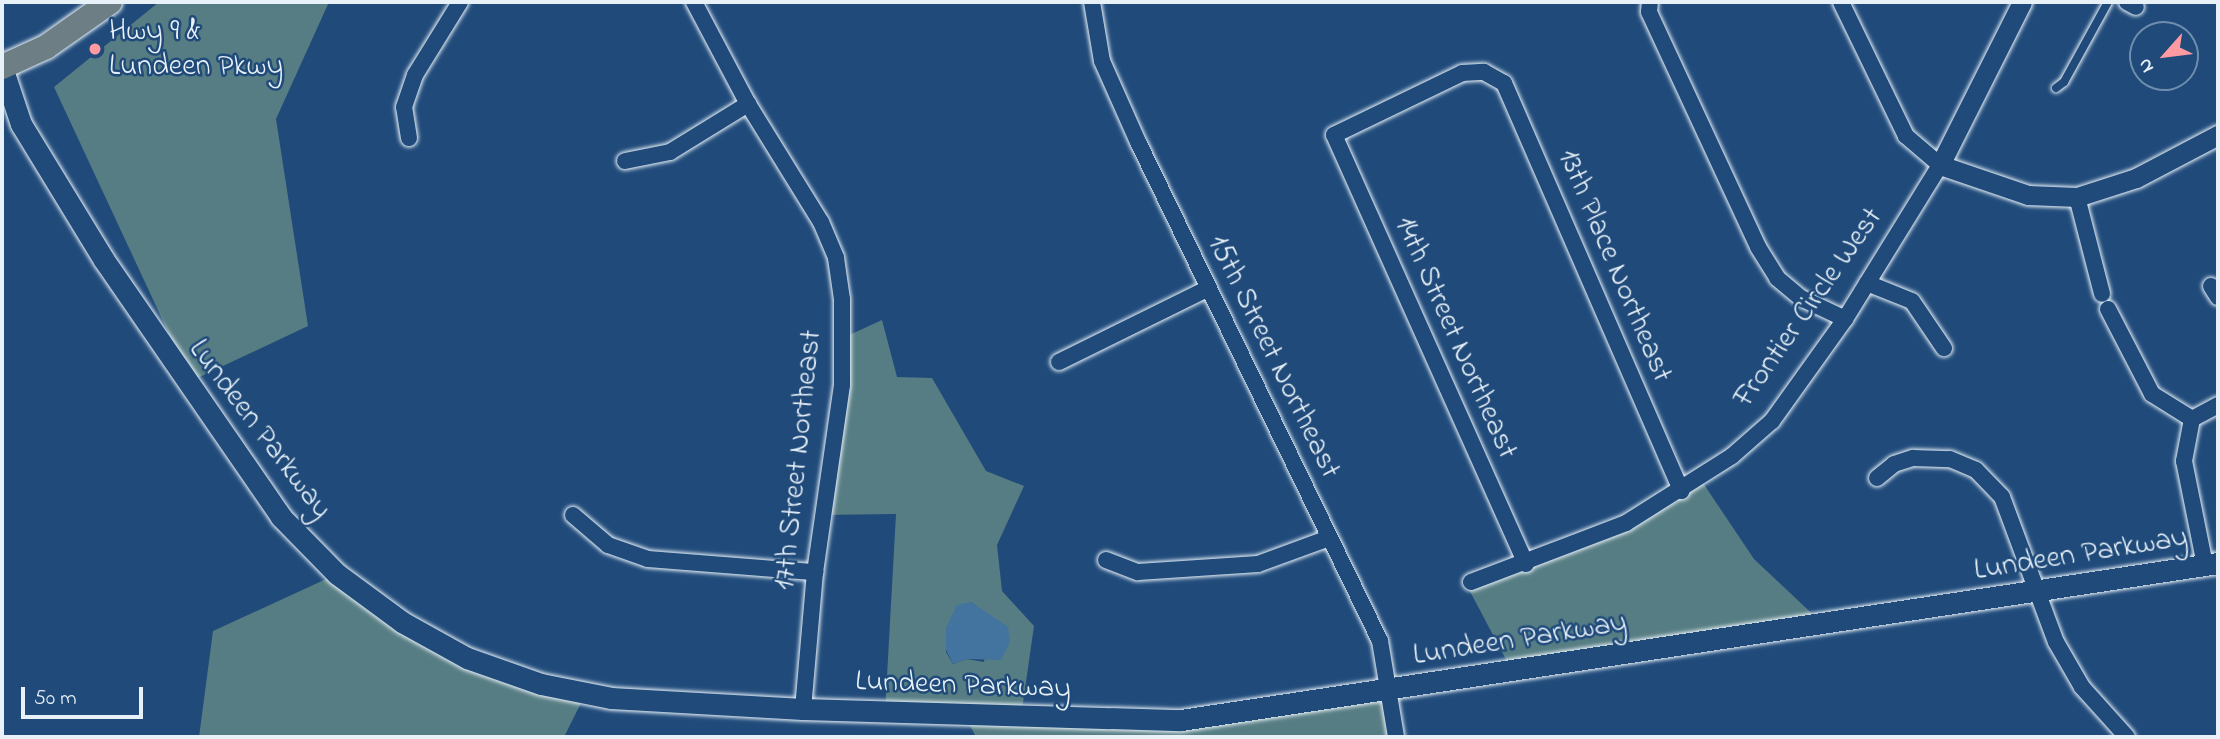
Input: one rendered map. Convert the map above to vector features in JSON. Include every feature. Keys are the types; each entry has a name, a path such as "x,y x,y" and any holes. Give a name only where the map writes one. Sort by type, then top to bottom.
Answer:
{"main road":[{"path":"2,67 46,47 110,2"},
{"name":"Lundeen Parkway","path":"2,67 21,124 141,319 281,517 337,575 402,622 467,658 541,684 611,698 803,709 1181,720 2036,593 2212,564"}],"street":[{"path":"409,138 404,107 415,75 460,2"},
{"name":"17th Street Northeast","path":"694,2 748,104 821,222 836,258 842,299 842,385 815,572 803,709"},
{"name":"15th Street Northeast","path":"1092,2 1102,61 1380,641 1396,737"},
{"path":"1650,2 1649,12 1758,247 1777,278 1801,298 1845,319"},
{"path":"1841,2 1906,136 1940,165 2028,195 2077,197 2136,178 2218,135"},
{"name":"Frontier Circle West","path":"1471,582 1526,564 1626,523 1681,491 1772,421 1845,319 1940,165 2022,2"},
{"name":"13th Place Northeast","path":"1334,135 1462,73 1484,72 1504,83 1681,491"},
{"path":"625,161 670,152 748,104"},
{"name":"14th Street Northeast","path":"1334,135 1526,564"},
{"path":"2077,197 2105,302 2152,394 2192,419"},
{"path":"1867,283 1912,301 1944,348"},
{"path":"1059,362 1209,288"},
{"path":"2192,419 2218,405"},
{"path":"2192,419 2184,461 2212,564"},
{"path":"1877,478 1894,464 1913,458 1950,459 1976,470 2002,497 2056,642 2082,687 2127,737"},
{"path":"573,515 608,545 648,559 815,572"},
{"path":"1106,560 1138,572 1258,564 1329,538"}],"lane":[{"path":"2056,88 2064,82 2108,2"}],"green space":[{"path":"159,2 329,2 276,119 308,326 191,381 54,87"},
{"path":"882,320 897,377 932,378 986,471 1024,486 997,545 1002,591 1034,626 1021,717 1121,722 1389,690 1396,737 976,737 964,714 885,712 896,514 820,515 847,336","holes":["971,602 989,616 984,662 967,659 953,664 946,652 946,628"]},
{"path":"1699,477 1754,559 1823,624 1512,671 1464,580 1626,523"},
{"path":"337,574 402,622 586,693 564,737 199,737 213,631"}],"water":[{"path":"971,602 1008,627 1010,642 1001,660 967,659 953,664 946,650 946,628 957,605"}],"place":[{"name":"Hwy 9 & Lundeen Pkwy","path":"95,49"}]}
